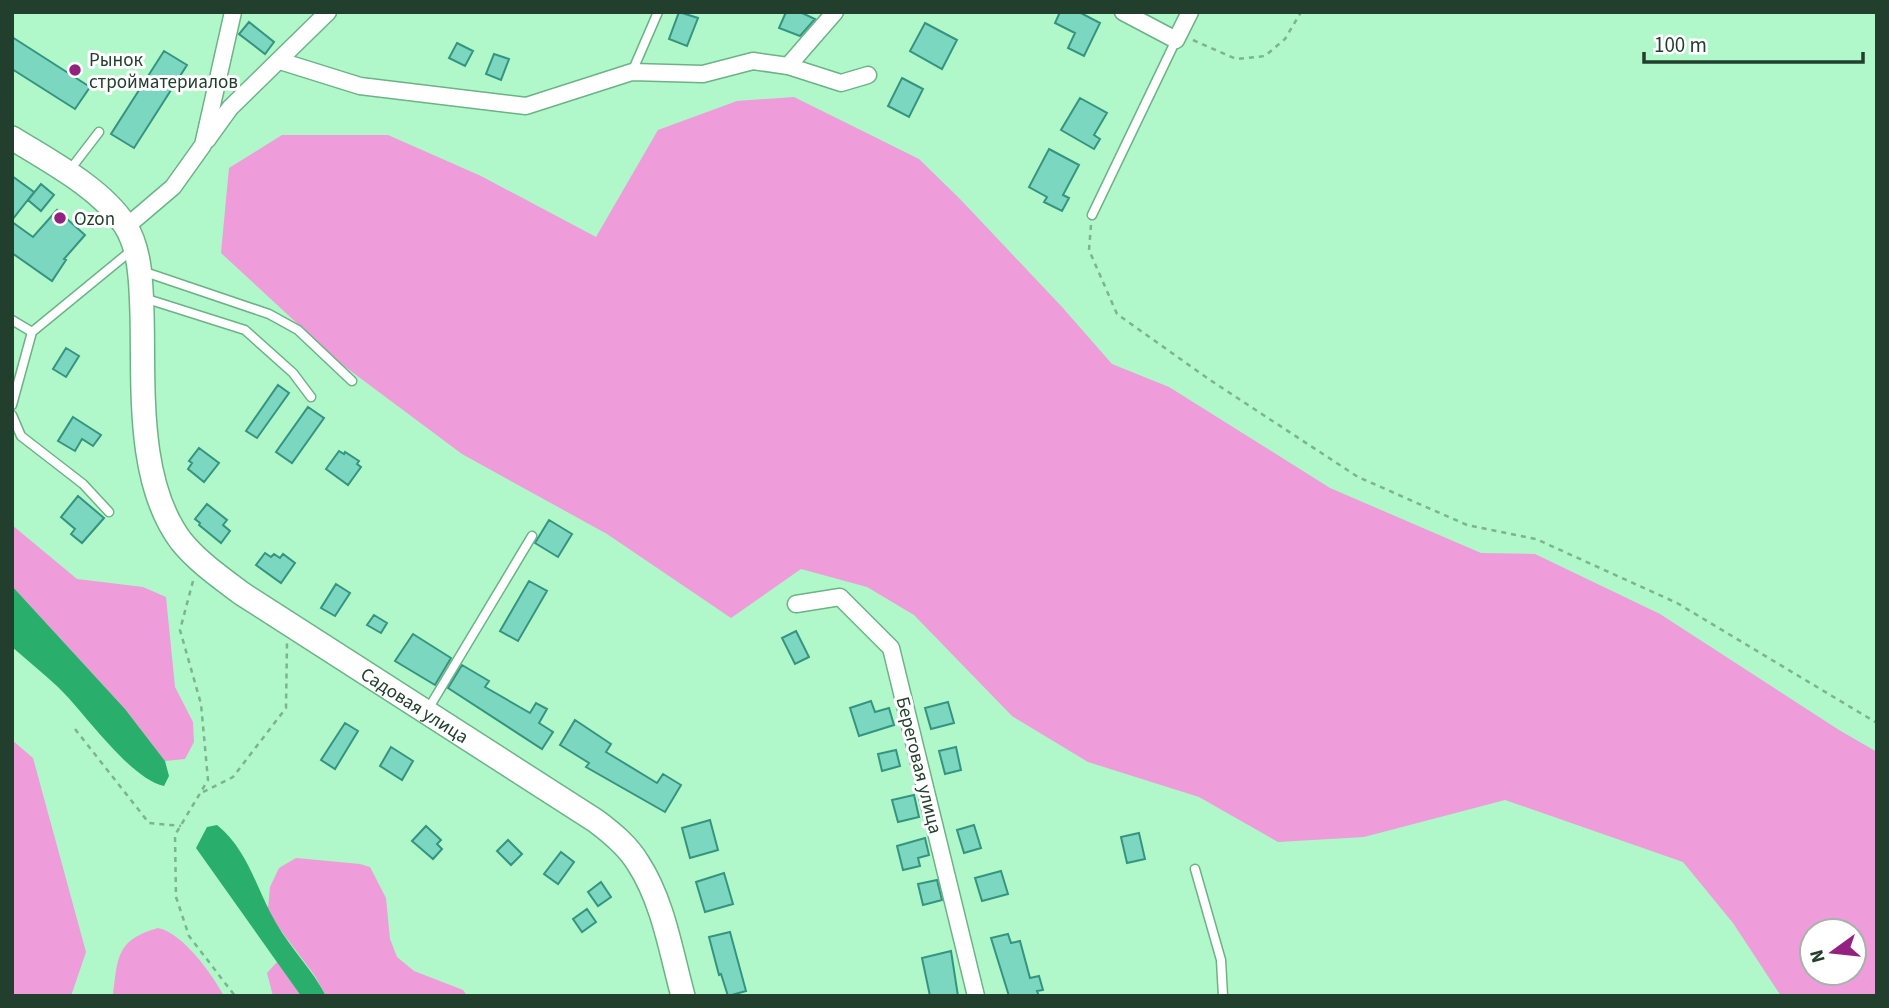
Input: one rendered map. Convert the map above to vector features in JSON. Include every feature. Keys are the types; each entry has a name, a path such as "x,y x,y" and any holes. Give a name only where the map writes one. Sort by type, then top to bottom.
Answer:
{"street":[{"path":"203,145 233,12"},
{"path":"133,248 230,108 328,12"},
{"path":"788,65 835,12"},
{"path":"1123,12 1177,37 1190,12"},
{"path":"280,61 360,86 526,106 632,72 703,74 753,61 788,65 841,83 868,75"},
{"path":"12,138 68,173 116,214 133,248"},
{"name":"Садовая улица","path":"133,248 142,298 145,418 151,465 165,511 180,540 199,560 242,593 596,821 619,839 638,862 651,889 682,996"},
{"name":"Береговая улица","path":"796,604 840,597 891,648 976,996"}],"lane":[{"path":"632,72 658,12"},
{"path":"1091,215 1177,37"},
{"path":"68,173 99,132"},
{"path":"12,405 32,332 133,248 298,330 352,381"},
{"path":"142,298 245,330 293,373 311,397"},
{"path":"12,320 32,332"},
{"path":"12,415 21,436 83,484 109,512"},
{"path":"427,712 533,536"},
{"path":"1195,869 1221,960 1223,996"}],"path":[{"path":"1177,37 1236,59 1265,56 1285,39 1301,12"},
{"path":"1091,215 1089,250 1117,314 1210,380 1358,477 1467,525 1536,539 1677,603 1877,723"},
{"path":"199,560 180,631 201,704 208,780 175,835 176,897 189,936 235,996"},
{"path":"203,792 233,777 286,708 287,623"},
{"path":"75,729 149,823 181,825"}],"shaded area":[{"path":"794,97 919,159 1062,307 1112,364 1169,387 1330,488 1481,553 1535,554 1660,614 1877,752 1877,996 1781,996 1733,923 1683,862 1505,800 1364,837 1278,842 1199,797 1088,762 1012,716 914,615 867,587 801,569 731,618 607,534 462,454 340,363 221,253 229,168 282,135 388,135 481,176 596,237 658,130 737,101"},
{"path":"12,525 77,579 143,587 166,597 175,687 193,722 194,742 185,759 165,761 125,709 12,586"},
{"path":"12,586 125,709 165,761 169,776 164,786 151,781 122,758 69,698 12,647"},
{"path":"12,740 33,758 86,952 71,996 12,996"},
{"path":"217,825 237,847 276,923 326,996 301,996 196,848 207,827"},
{"path":"296,858 370,867 386,898 390,939 397,957 414,971 463,990 467,996 326,996 315,976 276,924 268,908 270,887 279,868"},
{"path":"158,928 168,931 187,946 224,996 113,996 118,961 122,952 134,938"},
{"path":"277,962 301,996 273,996 267,973"}],"building":[{"path":"679,12 698,18 687,46 669,39"},
{"path":"786,12 800,12 815,19 800,36 779,28"},
{"path":"1060,12 1079,12 1100,23 1084,56 1068,48 1075,33 1055,23"},
{"path":"249,22 274,42 265,54 239,34"},
{"path":"925,23 957,40 942,69 910,51"},
{"path":"12,37 90,87 75,109 12,69"},
{"path":"457,43 473,51 465,66 449,58"},
{"path":"164,51 187,65 134,148 111,134"},
{"path":"494,54 509,59 501,80 486,74"},
{"path":"902,78 923,89 909,117 888,106"},
{"path":"1080,98 1107,113 1094,135 1100,139 1094,149 1061,130"},
{"path":"1049,149 1079,165 1063,195 1069,198 1062,211 1044,202 1047,197 1029,187"},
{"path":"12,176 34,192 12,220"},
{"path":"41,184 54,195 41,211 28,200"},
{"path":"57,210 85,235 64,259 66,260 52,281 12,253 12,222 33,237"},
{"path":"66,348 79,356 66,377 53,369"},
{"path":"278,385 289,393 257,438 246,431"},
{"path":"308,407 324,418 292,463 276,452"},
{"path":"73,417 101,435 93,446 82,439 75,451 58,441"},
{"path":"199,448 219,463 204,482 188,469 192,463 189,461"},
{"path":"339,451 359,461 357,464 361,467 348,485 326,469"},
{"path":"78,496 104,518 82,543 71,534 75,529 61,517"},
{"path":"207,504 227,520 223,525 230,531 221,543 195,519"},
{"path":"549,520 572,534 558,557 535,543"},
{"path":"265,553 280,558 283,554 295,563 281,583 256,565"},
{"path":"529,581 547,591 518,641 500,631"},
{"path":"336,584 350,593 335,616 321,608"},
{"path":"374,615 387,623 381,633 367,625"},
{"path":"796,631 809,657 795,664 782,638"},
{"path":"413,634 451,658 435,685 395,661"},
{"path":"462,665 489,681 485,687 530,713 536,703 547,709 539,723 553,732 542,749 448,688"},
{"path":"871,701 875,712 889,708 894,725 859,736 850,708"},
{"path":"948,702 954,723 931,729 925,708"},
{"path":"575,720 611,744 606,752 657,783 663,774 681,785 665,812 586,767 589,763 560,745"},
{"path":"345,723 358,731 335,769 321,760"},
{"path":"391,747 413,761 402,780 380,766"},
{"path":"956,747 961,770 945,774 939,751"},
{"path":"896,750 900,766 882,771 878,754"},
{"path":"914,795 919,817 898,822 892,800"},
{"path":"710,820 718,850 690,858 682,828"},
{"path":"974,825 981,848 964,853 957,830"},
{"path":"426,826 441,840 437,844 442,849 433,859 412,841"},
{"path":"1139,833 1145,859 1127,863 1121,837"},
{"path":"925,838 929,855 918,858 920,866 903,870 897,846"},
{"path":"508,840 522,854 511,865 497,851"},
{"path":"561,852 574,862 558,884 544,874"},
{"path":"1001,871 1008,894 982,901 975,878"},
{"path":"724,873 733,904 705,912 696,882"},
{"path":"937,880 942,900 923,905 918,884"},
{"path":"601,882 611,897 598,906 588,892"},
{"path":"587,909 596,922 582,932 573,919"},
{"path":"730,932 746,991 728,996 721,974 719,975 709,937"},
{"path":"1008,934 1011,943 1020,941 1030,978 1039,976 1043,990 1037,991 1039,996 1009,996 991,938"},
{"path":"951,951 958,996 930,996 922,958"}],"place":[{"name":"Рынок стройматериалов","path":"75,70"},
{"name":"Ozon","path":"60,218"}]}
